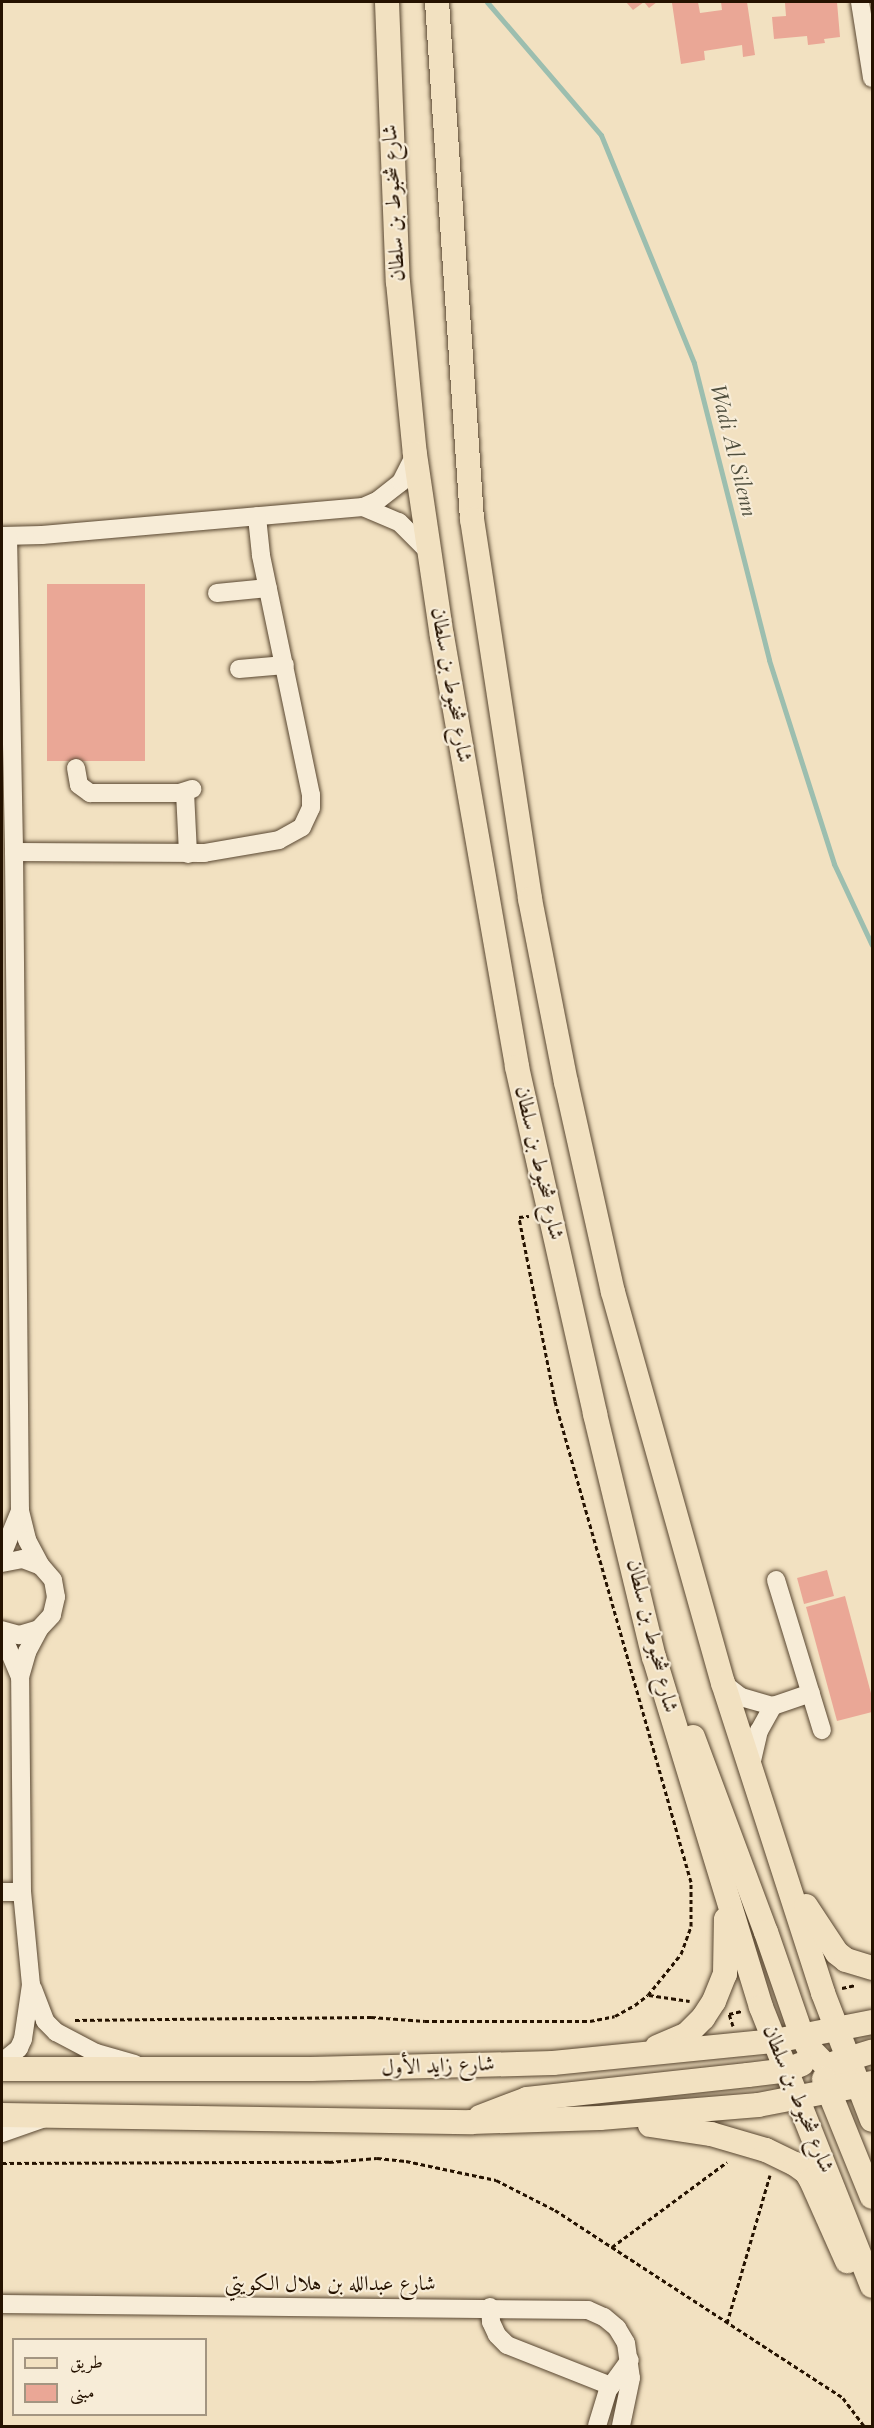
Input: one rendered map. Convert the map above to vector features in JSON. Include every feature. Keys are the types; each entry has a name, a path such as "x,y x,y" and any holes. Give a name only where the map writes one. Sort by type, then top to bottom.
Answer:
{"main road":[{"name":"شارع شخبوط بن سلطان","path":"387,2 398,282 416,454 430,553 517,1067 552,1213 576,1333 654,1657 761,2007 775,2041"},
{"name":"شارع شخبوط بن سلطان","path":"437,2 472,519 534,920 566,1082 614,1292 723,1683 778,1859 838,2030 861,2055 873,2120"},
{"path":"654,1657 686,1720 713,1785 813,2064 873,2197"},
{"path":"778,1859 829,1945 846,1960 873,1968"},
{"path":"639,2055 687,2034 703,2018 720,1990 725,1974 727,1947 725,1886"},
{"path":"813,2064 838,2030 873,2022"},
{"name":"شارع زايد الأول","path":"2,2069 311,2069 553,2063 775,2041 813,2064 866,2084"},
{"path":"471,2122 505,2105 527,2099 813,2064 861,2055"},
{"name":"شارع شخبوط بن سلطان","path":"813,2064 799,2096 873,2286"},
{"name":"شارع زايد الأول","path":"2,2115 471,2122 600,2118 758,2105 799,2096 813,2064"},
{"path":"600,2118 696,2131 776,2154 806,2172 841,2250 851,2268 873,2294"}],"street":[{"path":"860,2 871,54 873,78"},
{"path":"2,2062 19,2048 23,2039 31,1985 22,1892 20,1677 27,1652 39,1629 52,1615 57,1598 52,1580 41,1566 27,1539 20,1511 9,1234 14,852 5,536 363,507 390,492 401,482 416,454"},
{"path":"363,507 399,522 430,553"},
{"path":"14,852 188,854 279,840 295,833 308,818 311,795 268,588 257,516"},
{"path":"217,593 268,588"},
{"path":"239,669 285,665"},
{"path":"76,768 79,785 90,793 189,790 188,854"},
{"path":"2,1555 20,1511"},
{"path":"2,1563 23,1559 41,1566"},
{"path":"776,1580 822,1730"},
{"path":"2,1632 19,1635 39,1629"},
{"path":"2,1632 20,1677"},
{"path":"723,1683 741,1696 773,1706 811,1693"},
{"path":"750,1773 759,1731 773,1706"},
{"path":"2,1892 22,1892"},
{"path":"31,1985 45,2021 68,2040 88,2049 153,2070"},
{"path":"2,2133 33,2124 50,2115"},
{"name":"شارع عبدالله بن هلال الكويتي","path":"2,2304 490,2307 588,2310 604,2317 617,2328 626,2343 630,2360"},
{"path":"490,2307 491,2322 497,2334 507,2345 610,2386"},
{"path":"597,2427 601,2407 610,2386 630,2360"},
{"path":"621,2427 630,2387 630,2360"}],"path":[{"path":"45,2021 370,2017 425,2021 590,2021 615,2016 635,2005 648,1995 681,1954 691,1926 692,1882 555,1401 519,1217 552,1213"},
{"path":"727,2323 776,2154"},
{"path":"612,2247 735,2157"},
{"path":"2,2163 329,2162 394,2159 496,2180 555,2210 843,2398 864,2427"}],"building":[{"path":"626,2 644,2 633,10"},
{"path":"644,2 657,2 649,8"},
{"path":"698,2 700,13 722,10 721,2 747,2 755,55 743,57 742,45 704,51 705,60 681,64 672,3"},
{"path":"837,2 840,37 824,39 825,43 808,45 807,36 774,39 772,17 786,16 785,3"},
{"path":"47,584 145,584 145,761 47,761"},
{"path":"827,1570 834,1596 804,1604 797,1578"},
{"path":"845,1596 872,1697 872,1712 837,1721 806,1607"}],"waterway":[{"name":"Wadi Al Silenn","path":"487,2 601,135 694,363 769,660 834,864 872,945"}]}
